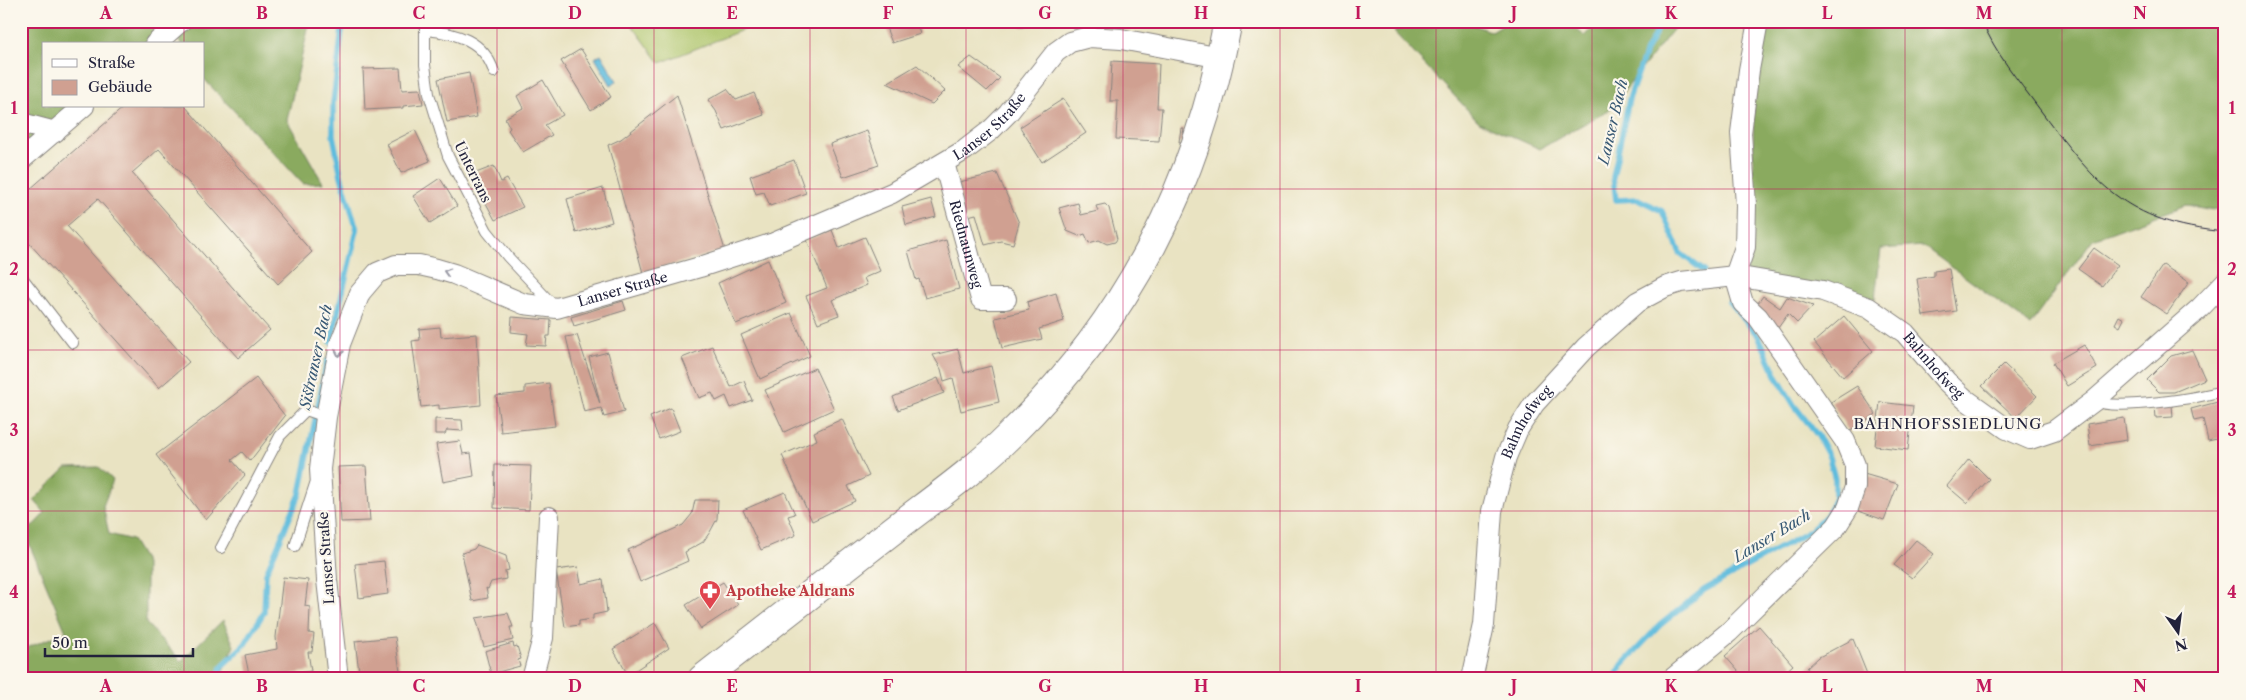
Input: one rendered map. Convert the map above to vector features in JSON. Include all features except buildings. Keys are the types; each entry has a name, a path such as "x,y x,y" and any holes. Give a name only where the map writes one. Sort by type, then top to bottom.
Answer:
{"main road":[{"path":"702,679 980,463 1041,403 1084,353 1115,308 1152,248 1174,203 1200,135 1212,98 1221,58 1234,23"}],"street":[{"path":"157,42 181,21"},
{"path":"1672,679 1729,632 1836,527 1848,508 1855,487 1855,465 1845,441 1758,317 1743,303 1735,276 1744,246 1746,205 1741,133 1749,70 1758,21"},
{"name":"Lanser Straße","path":"338,679 330,627 320,469 321,415 340,344 350,316 360,293 377,273 396,265 419,266 454,274 524,304 557,308 700,267 788,238 892,193 944,163 991,130 1008,113 1056,52 1091,29 1121,39 1221,58"},
{"path":"21,160 82,108"},
{"path":"21,123 55,132"},
{"name":"Riednaunweg","path":"944,163 981,300 1006,299"},
{"name":"Bahnhofweg","path":"1472,679 1484,624 1489,536 1497,488 1506,457 1518,429 1526,416 1571,362 1637,302 1665,286 1681,282 1735,276 1823,291 1869,308 1905,333 1956,392 1993,420 2022,437 2030,439 2046,436 2094,401 2200,308 2225,282"},
{"path":"532,679 543,638 549,517"}],"lane":[{"path":"425,25 473,42 490,59 494,72"},
{"name":"Unterrans","path":"425,25 424,56 429,94 448,156 487,231 557,308"},
{"path":"21,276 73,343"},
{"path":"2094,401 2106,405 2171,401 2225,390"},
{"path":"221,548 280,436 306,410 321,415"},
{"path":"294,546 320,469"}],"green space":[{"path":"169,21 147,42 42,42 42,108 75,108 21,148 21,22"},
{"path":"170,21 310,21 287,120 323,183 303,184 205,80 205,42 180,42"},
{"path":"629,21 765,21 660,63"},
{"path":"1423,21 1463,21 1492,32 1510,21 1565,21 1585,36 1600,21 1680,21 1610,109 1540,149 1479,122 1394,32"},
{"path":"1769,21 2225,21 2225,212 2187,205 2093,239 2030,325 1923,246 1881,249 1875,299 1745,283 1752,239 1754,79"},
{"path":"99,467 113,480 103,506 109,534 132,540 146,563 146,623 181,661 223,620 234,646 219,679 21,679 21,650 66,632 25,534 45,513 34,500 66,468"}],"water":[{"path":"601,54 617,81 611,85 595,58"}],"waterway":[{"name":"Sistranser Bach","path":"331,342 357,230 341,176 333,135 333,103 343,21"},
{"name":"Lanser Bach","path":"1662,21 1646,51 1629,99 1613,177 1616,200 1638,199 1662,211 1680,253 1704,271"},
{"name":"Lanser Bach","path":"1614,679 1622,665 1660,625 1704,590 1810,531 1827,515 1835,498 1835,479 1829,457 1818,436 1794,405 1777,377 1759,337 1729,302"},
{"name":"Sistranser Bach","path":"218,679 221,667 245,644 264,612 266,573 300,494 327,361"}],"tram line":[{"path":"1982,21 1993,44 2007,66 2058,134 2096,178 2115,195 2136,209 2161,219 2190,227 2225,232"}],"place":[{"name":"Apotheke Aldrans","path":"710,610"}],"district":[{"name":"BAHNHOFSSIEDLUNG","path":"1948,424"}]}
